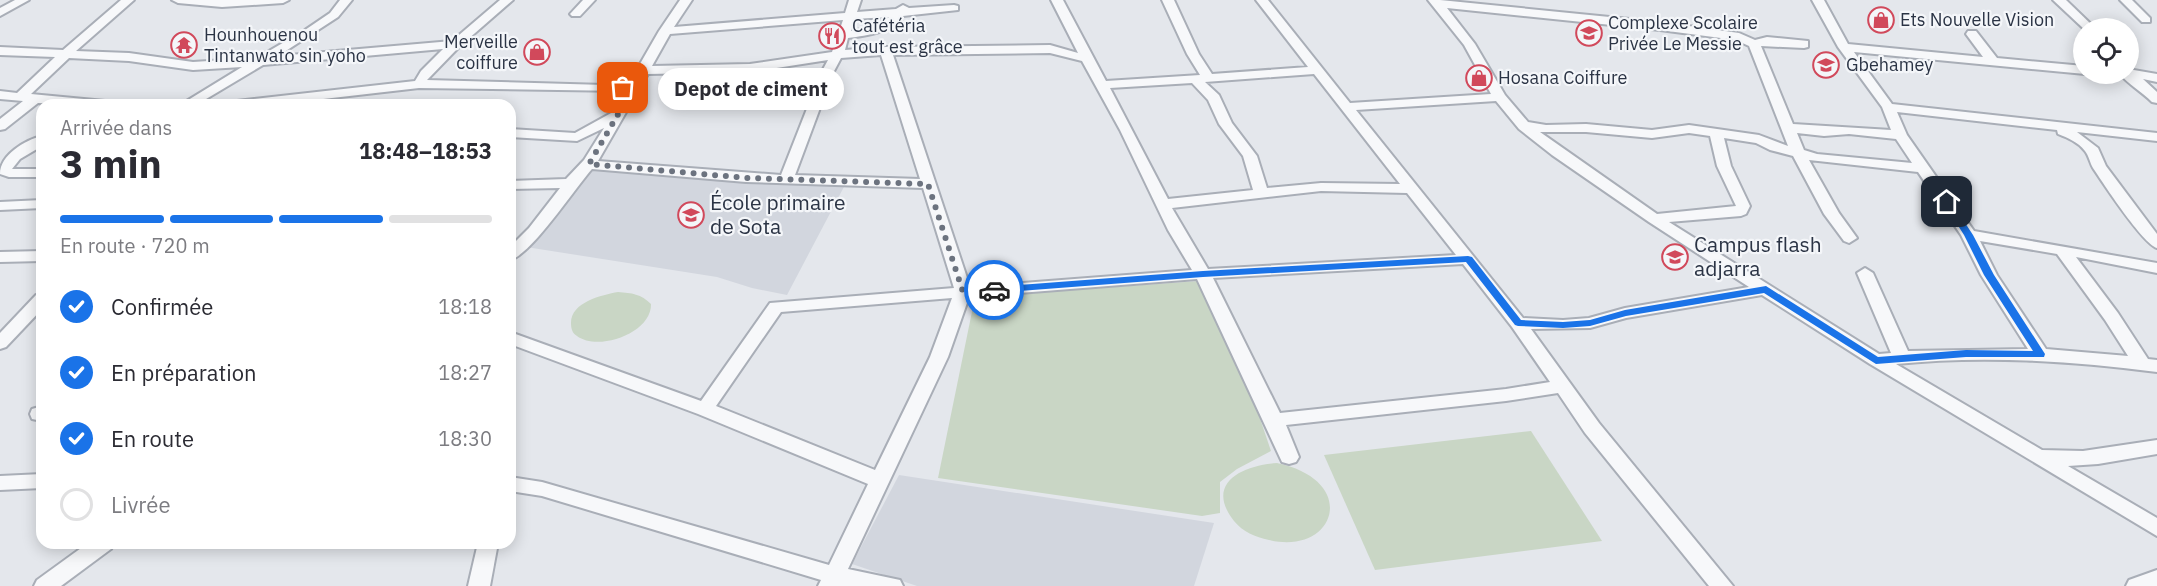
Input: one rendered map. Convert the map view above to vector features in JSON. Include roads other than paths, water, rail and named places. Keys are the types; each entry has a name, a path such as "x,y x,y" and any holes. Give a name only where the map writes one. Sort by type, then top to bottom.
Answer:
{"street":[{"path":"0,13 22,0"},
{"path":"0,126 98,24 128,0"},
{"path":"178,0 232,3 283,0"},
{"path":"197,99 326,21 346,0"},
{"path":"419,84 424,74 455,44 507,0"},
{"path":"576,14 589,0"},
{"path":"516,249 542,224 570,183 589,164 665,31 686,0"},
{"path":"786,180 827,73 837,55 855,0"},
{"path":"842,36 878,30 891,22 909,0"},
{"path":"1057,0 1176,230 1203,274 1274,420 1289,457"},
{"path":"1168,0 1202,79 1226,124 1250,156 1261,192"},
{"path":"1262,0 1518,323 1599,437 1722,586"},
{"path":"1557,0 1561,16"},
{"path":"1818,0 1844,47 1888,107 1900,135 1969,235 1989,275 2040,354"},
{"path":"2059,0 2078,18"},
{"path":"2126,0 2146,20"},
{"path":"1436,2 1660,26 1738,37 1754,44 1767,41 1804,44"},
{"path":"1436,2 1469,44 1499,97 1524,126 1654,219 1876,360 2157,528"},
{"path":"665,31 954,8"},
{"path":"1972,34 1993,61"},
{"path":"0,51 129,57 193,66 257,63 455,44"},
{"path":"1754,44 1798,153 1832,214 1849,238"},
{"path":"1844,47 2073,69"},
{"path":"644,70 758,67 837,55 886,51 1050,50 1087,60"},
{"path":"832,581 939,357 963,292 886,51"},
{"path":"1101,85 1317,70"},
{"path":"2139,75 2157,78"},
{"path":"2139,83 2157,99"},
{"path":"289,99 419,84 605,89 634,87"},
{"path":"0,95 36,100"},
{"path":"1346,107 1499,97"},
{"path":"1888,107 2057,128 2157,137"},
{"path":"516,133 577,137 618,115"},
{"path":"1524,126 1546,129 1586,128 1652,134 1689,129 1759,139 1817,158 1924,168"},
{"path":"1789,128 1900,135"},
{"path":"2057,128 2079,138 2093,151 2099,166 2141,225 2157,243"},
{"path":"1654,219 1741,211 1743,206 1724,166 1716,134"},
{"path":"36,144 15,156 4,170 9,173 36,173"},
{"path":"589,164 786,180 928,184"},
{"path":"516,185 570,183"},
{"path":"1164,204 1261,192 1356,186 1414,189"},
{"path":"0,206 36,204"},
{"path":"1969,235 2157,268"},
{"path":"2062,250 2150,365"},
{"path":"0,257 36,256"},
{"path":"705,409 776,307 1203,274 1468,259"},
{"path":"1865,273 1902,357"},
{"path":"1518,323 1563,325 1590,323 1625,313 1766,289"},
{"path":"0,343 36,305"},
{"path":"516,340 705,409 879,480"},
{"path":"1876,360 1966,354 2040,354 2150,365"},
{"path":"1274,420 1506,395 1561,386"},
{"path":"2035,456 2053,459 2098,458 2157,447"},
{"path":"0,483 36,481"},
{"path":"516,485 542,489 832,581 892,586"},
{"path":"45,586 96,549"},
{"path":"479,586 487,549"},
{"path":"2137,586 2157,579"}],"place":[{"name":"Ets Nouvelle Vision","path":"1881,20"},
{"name":"Complexe Scolaire Privée Le Messie","path":"1589,33"},
{"name":"Cafétéria tout est grâce","path":"832,36"},
{"name":"Hounhouenou Tintanwato sin yoho","path":"184,45"},
{"name":"Merveille coiffure","path":"537,52"},
{"name":"Gbehamey","path":"1826,65"},
{"name":"Hosana Coiffure","path":"1479,78"},
{"name":"Depot de ciment","path":"623,88"},
{"name":"École primaire de Sota","path":"691,215"},
{"name":"Campus flash adjarra","path":"1675,257"}]}
